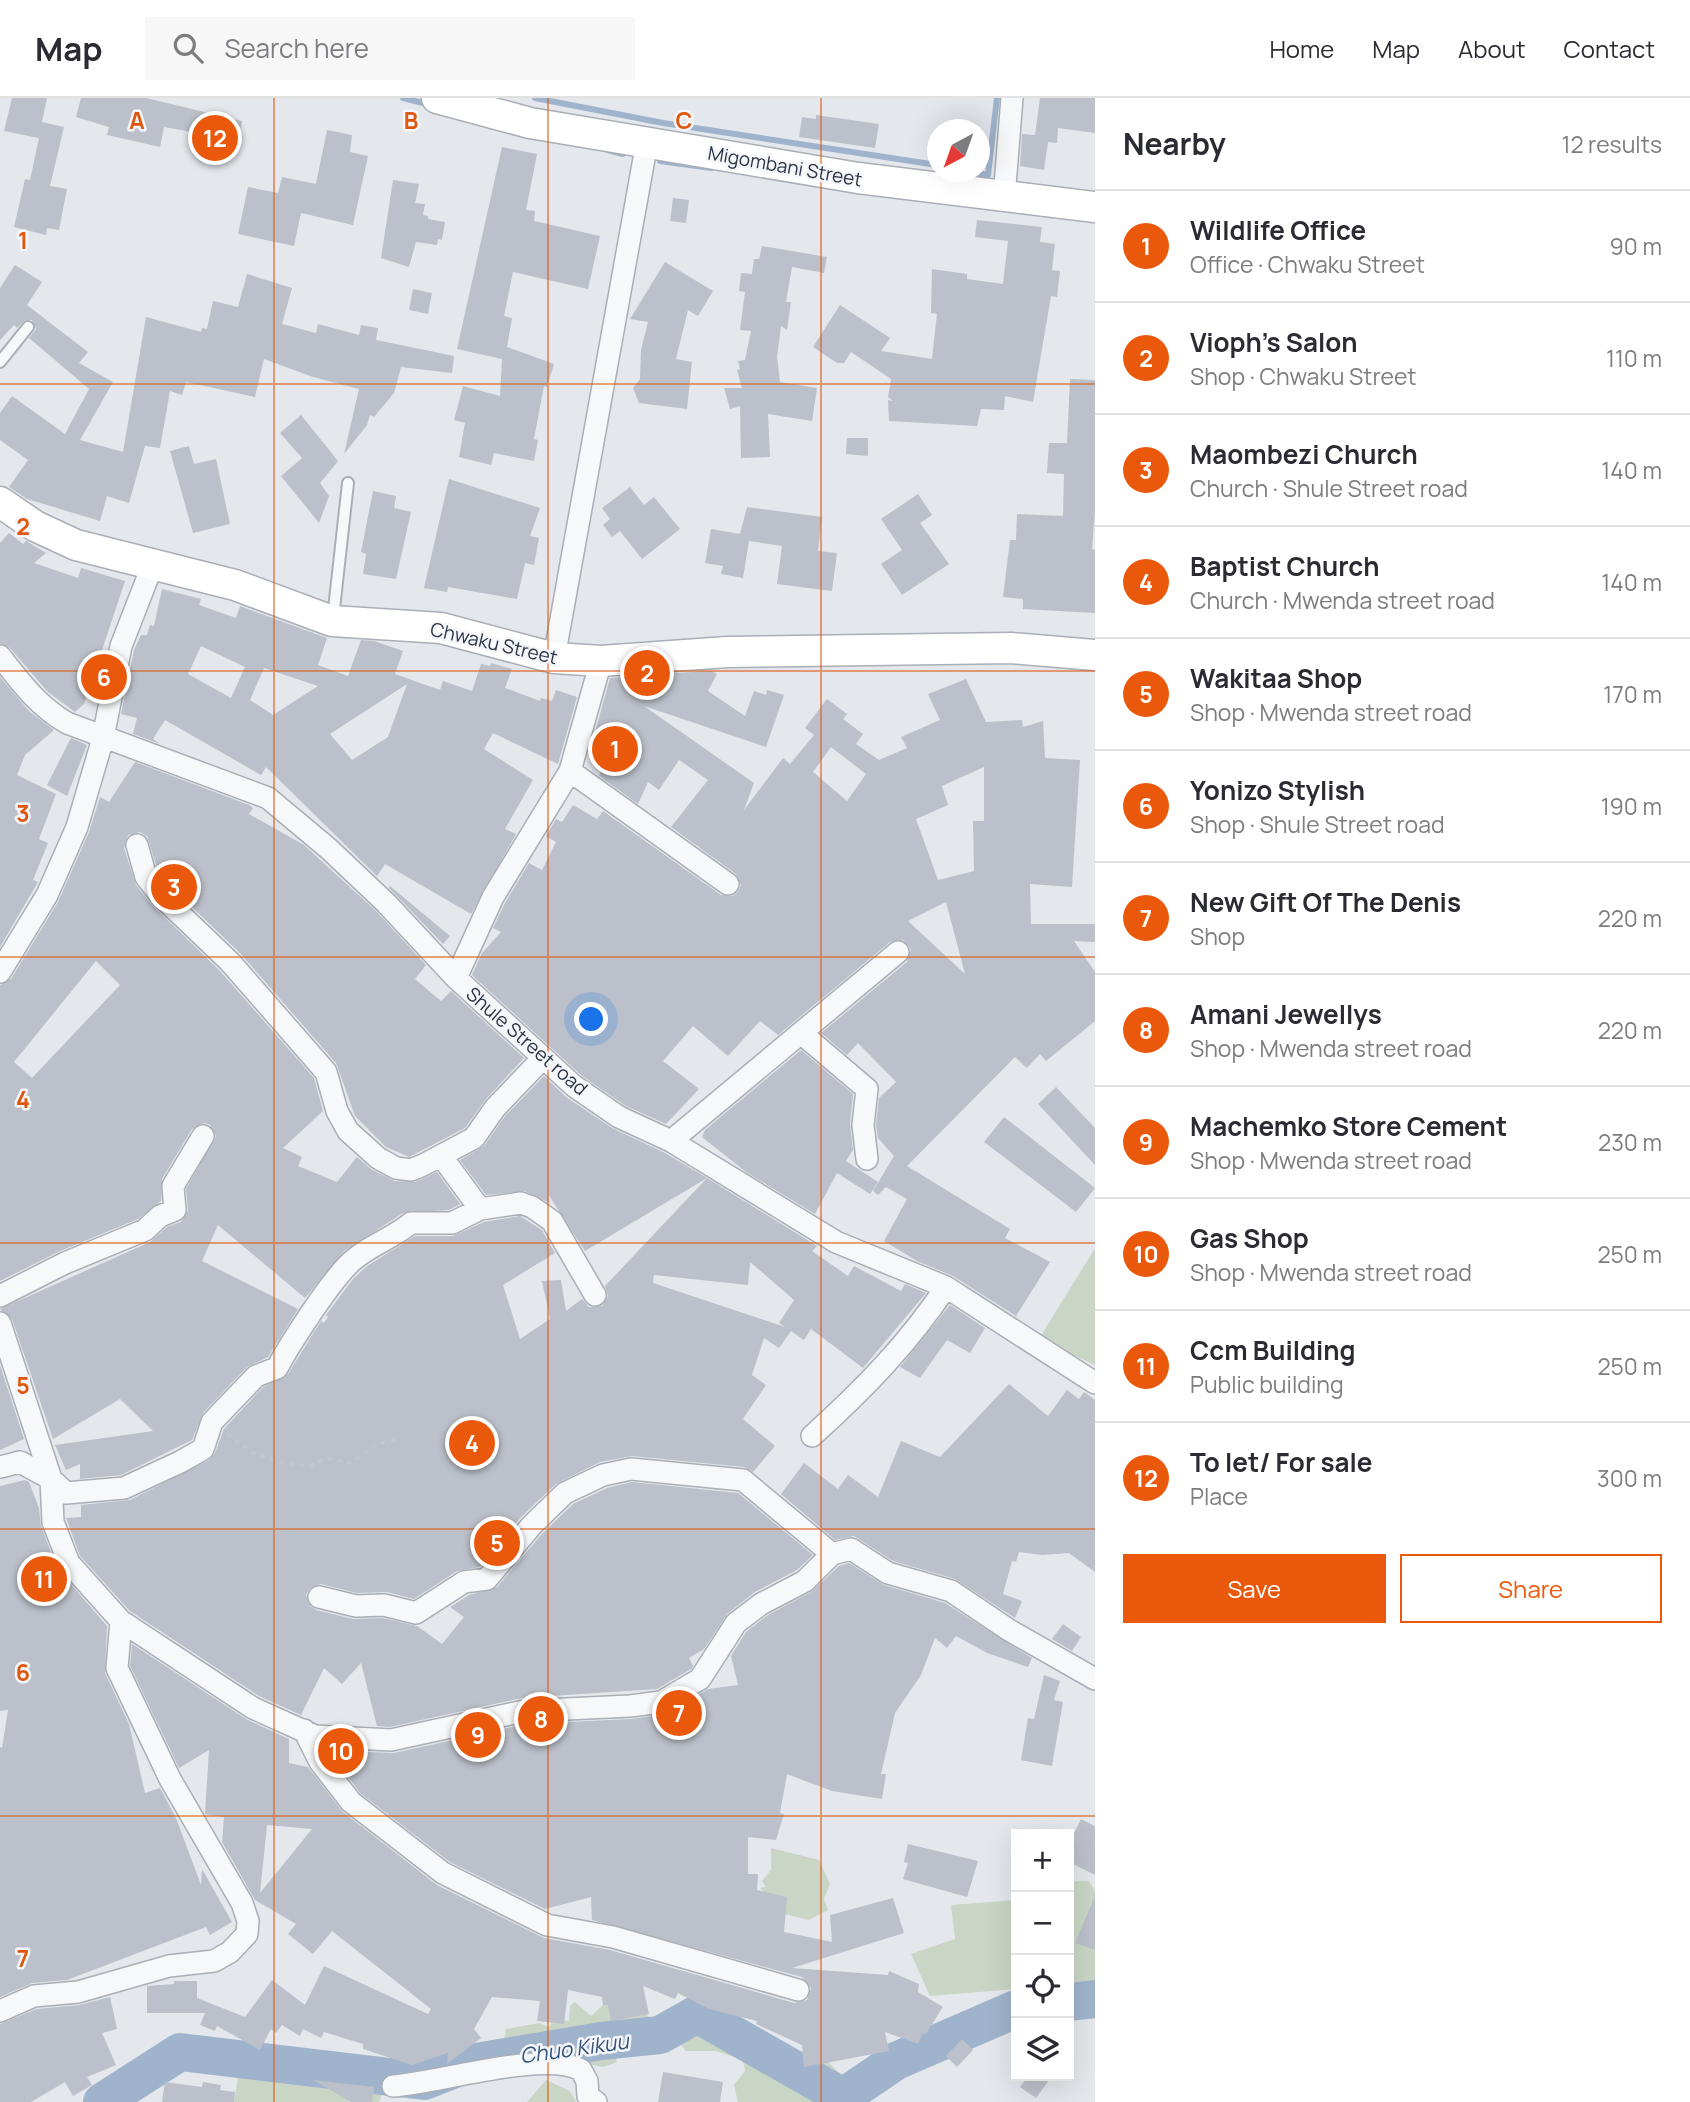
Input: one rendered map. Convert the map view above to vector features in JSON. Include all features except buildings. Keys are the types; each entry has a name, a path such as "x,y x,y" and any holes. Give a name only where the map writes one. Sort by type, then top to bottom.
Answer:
{"main road":[{"name":"Migombani Street","path":"438,98 530,123 858,178 1004,198 1095,207"},
{"name":"Chwaku Street","path":"0,502 35,526 76,545 235,585 332,621 441,628 554,658 601,661 727,652 1011,648 1095,655"}],"street":[{"path":"1004,198 1012,98"},
{"path":"554,658 647,142"},
{"path":"0,972 47,895 76,827 103,738 121,646 153,564"},
{"name":"Shule Street road","path":"0,656 46,710 103,738 268,798 358,876 456,978 542,1059 619,1117 671,1141 836,1242 946,1287 1095,1383"},
{"path":"456,978 493,897 570,771 601,661"},
{"path":"570,771 728,884"},
{"path":"137,845 146,877 161,896 230,962 326,1072 337,1111 361,1145 396,1168 411,1170 442,1157 474,1138 495,1108 542,1059"},
{"path":"671,1141 898,951"},
{"path":"801,1033 867,1089 863,1125 867,1159"},
{"path":"0,1296 65,1263 145,1230 160,1216 175,1210 173,1186 203,1136"},
{"path":"442,1157 480,1209"},
{"path":"0,1467 20,1462 51,1479 66,1493 124,1488 203,1448 212,1422 256,1376 277,1368 288,1348 352,1261 394,1238 411,1223 452,1223 480,1209 521,1203 552,1221 595,1296"},
{"path":"812,1436 870,1383 919,1329 946,1287"},
{"path":"0,1323 51,1479 53,1522 69,1563 121,1621 253,1708 324,1737 391,1740 524,1711 661,1702 699,1679 736,1623 761,1604 805,1581 832,1554 851,1549 888,1573 951,1591 1009,1630 1095,1679"},
{"path":"320,1597 356,1606 384,1605 416,1614 426,1610 458,1585 487,1579 532,1525 565,1493 603,1475 631,1469 743,1480 832,1554"},
{"path":"0,2011 34,1996 78,1992 169,1966 214,1961 230,1952 247,1934 248,1921 242,1903 170,1779 117,1668 121,1621"},
{"path":"304,1730 338,1788 405,1846 443,1873 547,1925 613,1937 798,1990"},
{"path":"393,2086 487,2070 572,2065 581,2070 587,2081 588,2096 596,2102"}],"lane":[{"path":"0,362 27,327"},
{"path":"332,621 348,482"}],"path":[{"path":"212,1422 254,1453 293,1466 317,1465 326,1458 350,1463 378,1444 400,1438"}],"green space":[{"path":"1095,1248 1095,1365 1039,1339"},
{"path":"771,1848 819,1860 830,1884 824,1899 828,1910 809,1920 785,1914 760,1888 766,1887 762,1881 771,1870"},
{"path":"1074,1881 1089,1881 1095,1891 1095,1981 1074,1983"},
{"path":"1011,1900 1011,1989 930,1996 911,1954 955,1939 951,1905"},
{"path":"575,2002 591,2016 603,2005 615,2006 626,2017 646,2014 653,2021 648,2028 623,2028 620,2032 648,2035 667,2026 664,2036 641,2049 628,2043 619,2047 615,2054 617,2062 603,2067 581,2063 564,2077 546,2071 491,2073 489,2058 502,2052 506,2029 539,2023 549,2027 554,2018 569,2021 570,2006"},
{"path":"701,2011 728,2022 781,2062 821,2055 869,2102 738,2102 734,2085 745,2071 743,2060 716,2051 686,2051 672,2034 669,2022 686,2013"},
{"path":"241,2059 386,2081 379,2102 234,2102"},
{"path":"144,2080 126,2102 97,2102 108,2085"},
{"path":"546,2080 570,2091 576,2102 527,2102"}],"waterway":[{"path":"403,98 431,105"},
{"path":"535,98 663,123 927,163"},
{"path":"990,158 997,98"},
{"path":"608,150 623,154"},
{"path":"660,161 711,168"},
{"name":"Chuo Kikuu","path":"1074,2001 1095,1999"},
{"name":"Chuo Kikuu","path":"102,2102 180,2052 424,2081 470,2063 601,2041 660,2035 697,2014 843,2097 896,2061 1011,2011"}],"place":[{"name":"To let/ For sale","path":"215,138"},
{"name":"Vioph's Salon","path":"647,673"},
{"name":"Yonizo Stylish","path":"104,677"},
{"name":"Wildlife Office","path":"615,749"},
{"name":"Maombezi Church","path":"174,887"},
{"name":"Baptist Church","path":"472,1443"},
{"name":"Wakitaa Shop","path":"497,1543"},
{"name":"Ccm Building","path":"44,1579"},
{"name":"New Gift Of The Denis","path":"679,1713"},
{"name":"Amani Jewellys","path":"541,1719"},
{"name":"Machemko Store Cement","path":"478,1735"},
{"name":"Gas Shop","path":"341,1751"}]}
